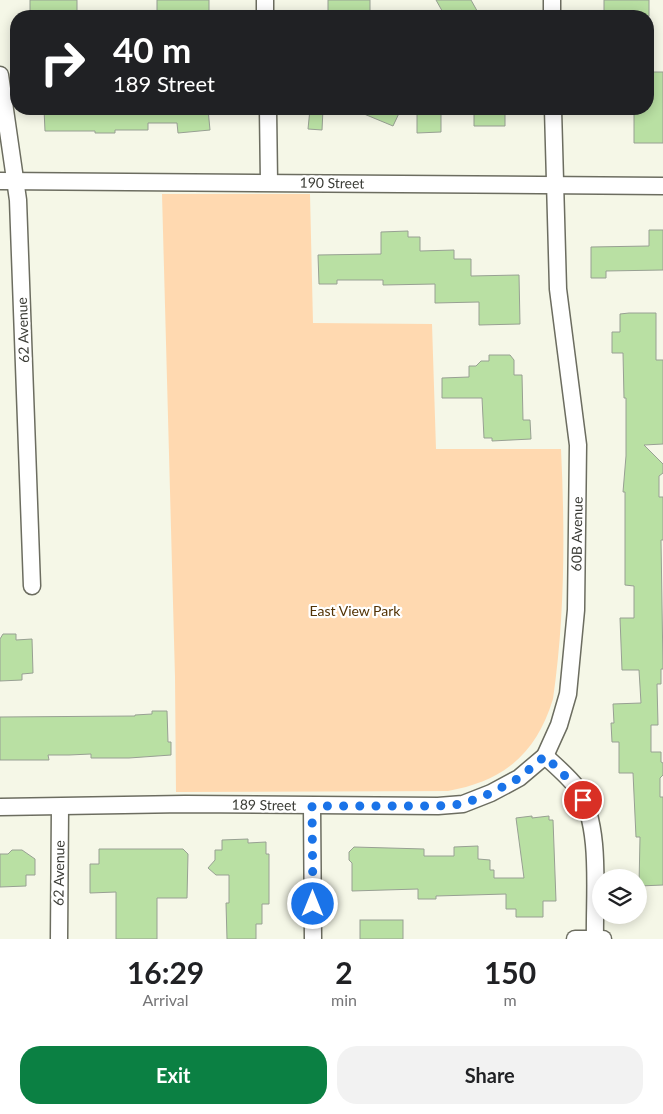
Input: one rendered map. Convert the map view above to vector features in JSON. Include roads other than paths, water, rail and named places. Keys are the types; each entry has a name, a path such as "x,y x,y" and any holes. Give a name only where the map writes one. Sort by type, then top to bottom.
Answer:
{"street":[{"name":"62 Avenue","path":"0,75 32,586"},
{"path":"268,115 269,182"},
{"name":"60B Avenue","path":"545,756 559,725 568,694 576,610 578,445 558,289 553,115"},
{"name":"190 Street","path":"8,181 663,186"},
{"path":"545,756 578,789 589,812 593,833 599,939 575,939"},
{"name":"189 Street","path":"0,807 185,804 438,806 463,804 491,793 519,778 545,756"},
{"path":"312,806 313,939"},
{"name":"62 Avenue","path":"59,939 60,807"}],"park label":[{"name":"East View Park","path":"355,611"}]}
